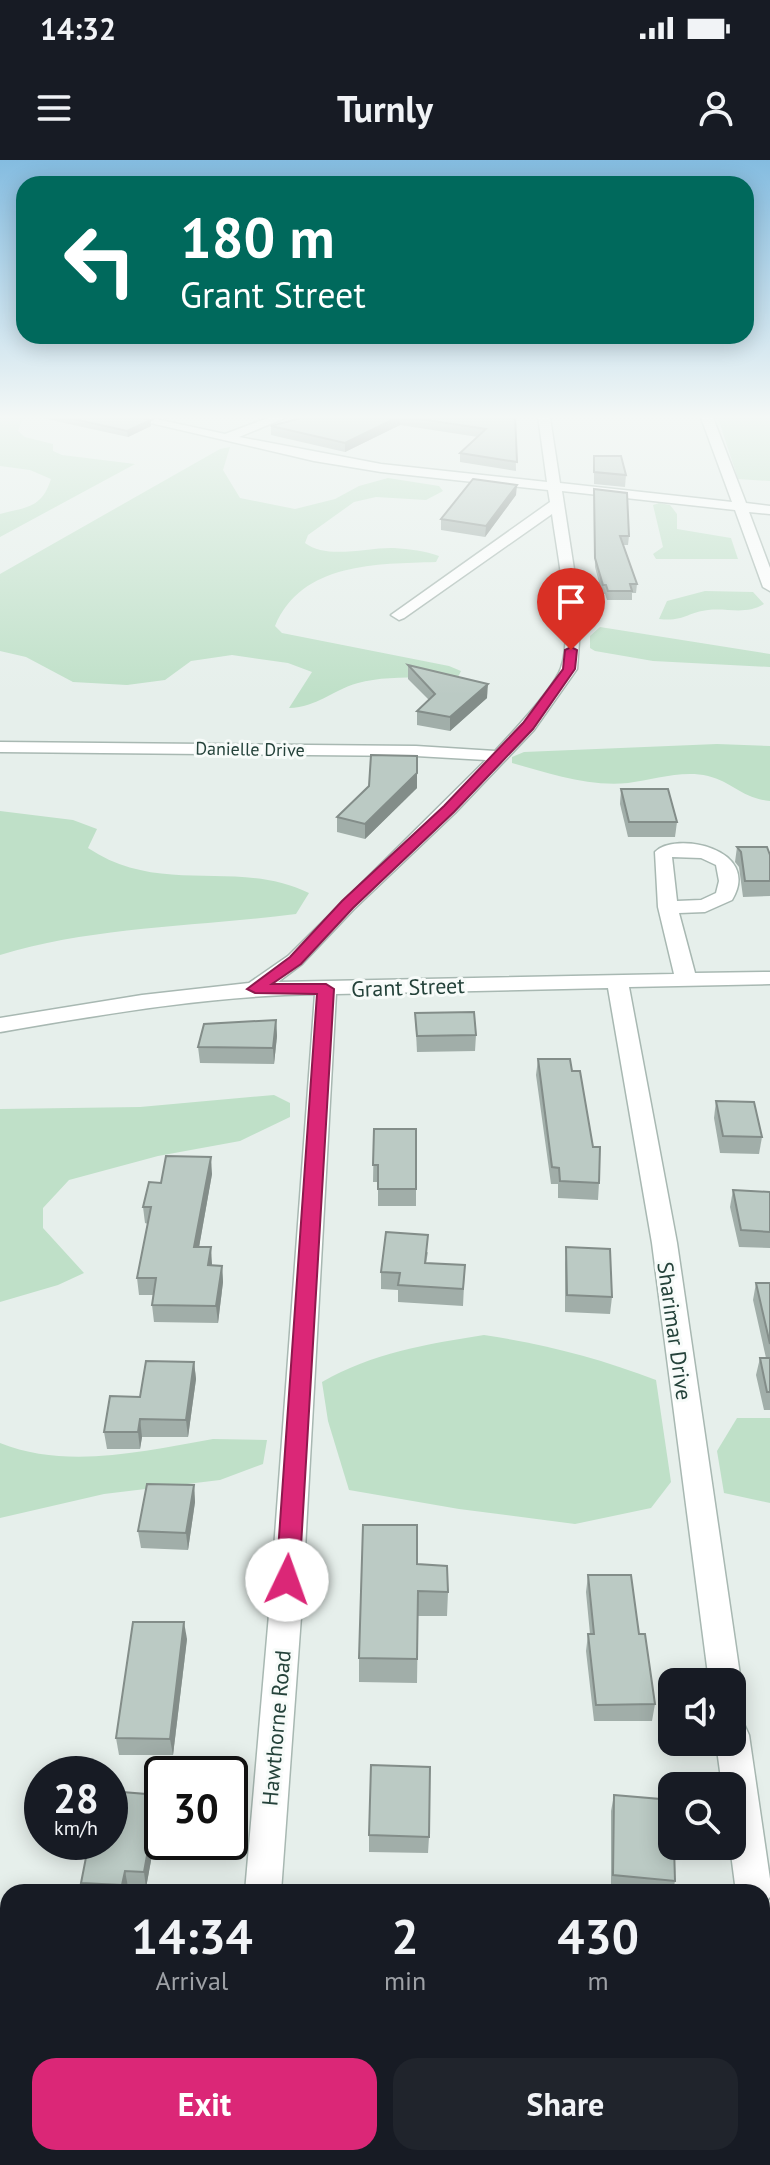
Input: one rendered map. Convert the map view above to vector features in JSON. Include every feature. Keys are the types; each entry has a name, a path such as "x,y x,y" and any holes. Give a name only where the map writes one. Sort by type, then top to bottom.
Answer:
{"street":[{"path":"399,615 550,509"},
{"path":"255,989 295,960 347,905 449,809 528,726 569,669 573,632 565,551 556,509"},
{"path":"738,509 770,587"},
{"name":"Danielle Drive","path":"0,747 386,751 499,756"},
{"path":"668,907 686,979"},
{"name":"Grant Street","path":"0,1025 142,1001 255,989 770,978"},
{"name":"Sharimar Drive","path":"617,981 641,1097 723,1668"},
{"name":"Hawthorne Road","path":"264,1884 285,1618 326,989"},
{"path":"735,1756 753,1884"}],"green space":[{"path":"20,509 53,509 0,537 0,514"},
{"path":"115,509 345,509 308,535 305,543 336,552 384,548 412,550 439,556 436,562 366,566 322,578 303,589 287,605 275,626 282,633 461,671 458,677 369,680 348,686 308,705 289,708 312,672 288,663 232,655 191,661 165,680 127,685 73,682 26,657 0,651 0,574"},
{"path":"654,509 673,509 677,514 677,529 731,538 738,559 656,559 653,554 663,547"},
{"path":"705,591 753,592 764,604 751,609 708,610 674,619 659,619 667,601"},
{"path":"600,627 770,654 770,667 653,661 595,651 590,648 590,636"},
{"path":"717,744 770,746 770,801 752,797 717,779 698,774 613,784 569,778 512,763 512,757 524,752"},
{"path":"0,811 73,820 97,829 88,848 116,863 143,871 255,878 282,883 309,893 296,914 73,938 0,955"},
{"path":"274,1095 290,1103 290,1117 240,1141 158,1156 69,1180 43,1208 43,1228 84,1273 58,1285 0,1302 0,1109 140,1107"},
{"path":"484,1335 571,1353 656,1380 671,1482 651,1508 575,1524 459,1509 349,1490 328,1421 322,1382 380,1357"},
{"path":"737,1418 770,1418 770,1503 724,1493 717,1451"},
{"path":"213,1439 267,1440 263,1464 220,1480 104,1494 0,1518 0,1443 26,1451 79,1457 133,1453"}],"building":[{"path":"449,509 499,509 486,526 441,519"},
{"path":"594,509 628,509 629,536 620,536 637,584 630,584 632,591 608,591 603,585 595,558"},
{"path":"408,665 488,684 450,717 417,711 435,694"},
{"path":"371,755 417,756 417,773 365,824 337,817 369,786"},
{"path":"621,789 668,789 677,822 629,822"},
{"path":"737,847 767,847 770,881 745,881 741,852"},
{"path":"474,1012 476,1035 417,1036 415,1013"},
{"path":"276,1020 273,1048 198,1047 204,1024"},
{"path":"538,1059 570,1059 572,1071 580,1071 593,1147 600,1147 599,1183 560,1181 559,1168 552,1167"},
{"path":"716,1101 754,1102 762,1137 723,1136"},
{"path":"374,1129 416,1129 416,1189 378,1189 378,1165 373,1165"},
{"path":"166,1156 211,1157 194,1247 211,1247 208,1265 222,1266 216,1306 152,1305 156,1278 137,1278 151,1207 143,1207 149,1182 161,1183"},
{"path":"733,1190 770,1192 770,1232 741,1230"},
{"path":"386,1232 428,1235 425,1263 465,1265 463,1289 398,1285 400,1273 381,1272"},
{"path":"566,1247 610,1249 612,1297 567,1295"},
{"path":"756,1283 770,1283 770,1344"},
{"path":"760,1358 770,1358 770,1392 767,1392"},
{"path":"146,1361 194,1362 186,1420 140,1419 138,1432 104,1432 110,1396 140,1397"},
{"path":"147,1484 194,1485 186,1533 138,1531"},
{"path":"363,1525 417,1525 417,1564 447,1566 448,1592 418,1591 417,1659 359,1658"},
{"path":"588,1575 631,1575 639,1634 645,1634 655,1704 596,1705 588,1634 594,1634"},
{"path":"133,1622 184,1622 170,1739 116,1738"},
{"path":"371,1765 430,1767 429,1837 369,1835"},
{"path":"128,1792 144,1794 144,1872 125,1871 122,1884 81,1883 85,1860 128,1860"},
{"path":"614,1795 658,1799 658,1860 674,1860 675,1881 613,1875"}],"route":[{"path":"287,1580 326,989 255,989 295,960 347,905 449,809 528,726 569,669 571,650"}]}
